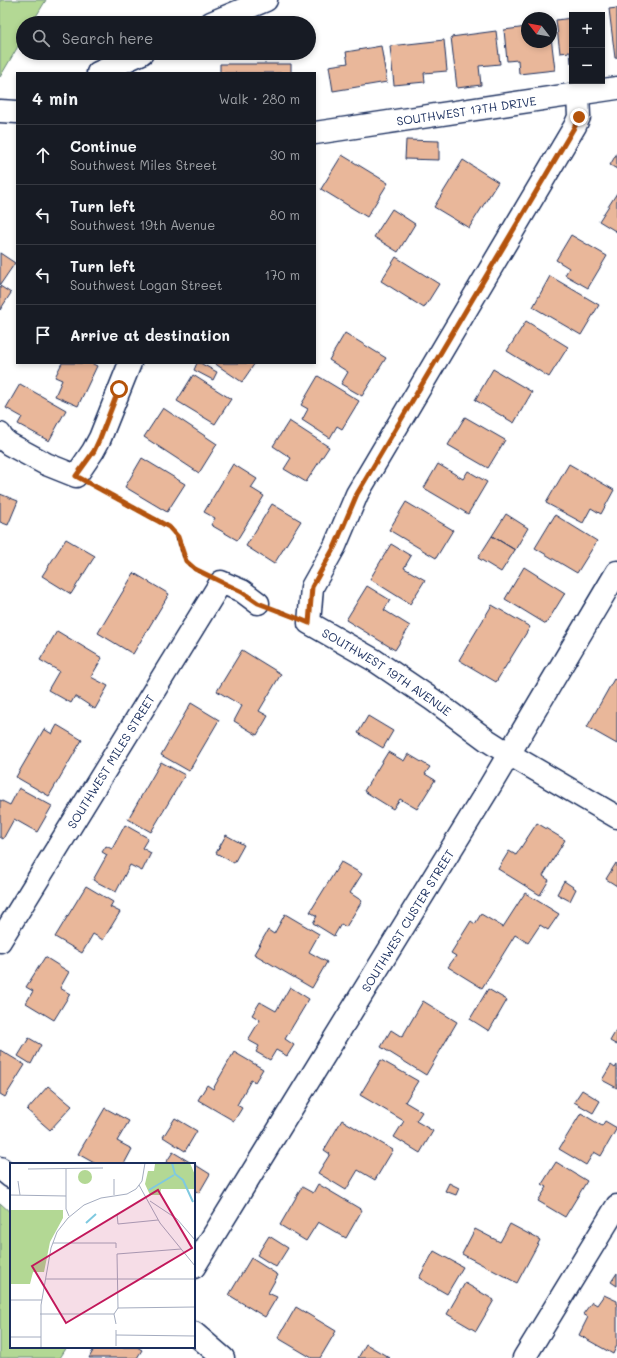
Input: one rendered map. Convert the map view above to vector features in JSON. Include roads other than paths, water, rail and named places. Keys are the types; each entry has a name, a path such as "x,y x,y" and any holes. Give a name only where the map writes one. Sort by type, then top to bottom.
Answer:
{"street":[{"path":"228,16 266,0"},
{"path":"100,72 127,60"},
{"name":"SOUTHWEST 17TH DRIVE","path":"316,133 617,88"},
{"name":"SOUTHWEST 19TH AVENUE","path":"578,94 579,117 575,126 357,494 335,546 312,587 309,623 374,660 509,754 617,817"},
{"path":"0,111 16,112"},
{"path":"0,434 9,444 46,464 76,476 94,451 130,364"},
{"name":"SOUTHWEST CUSTER STREET","path":"195,1265 509,754 617,572"},
{"name":"SOUTHWEST MILES STREET","path":"0,941 221,582 242,592 258,603"},
{"path":"0,1168 10,1176"},
{"path":"524,1358 617,1206"},
{"path":"195,1334 223,1358"}]}
